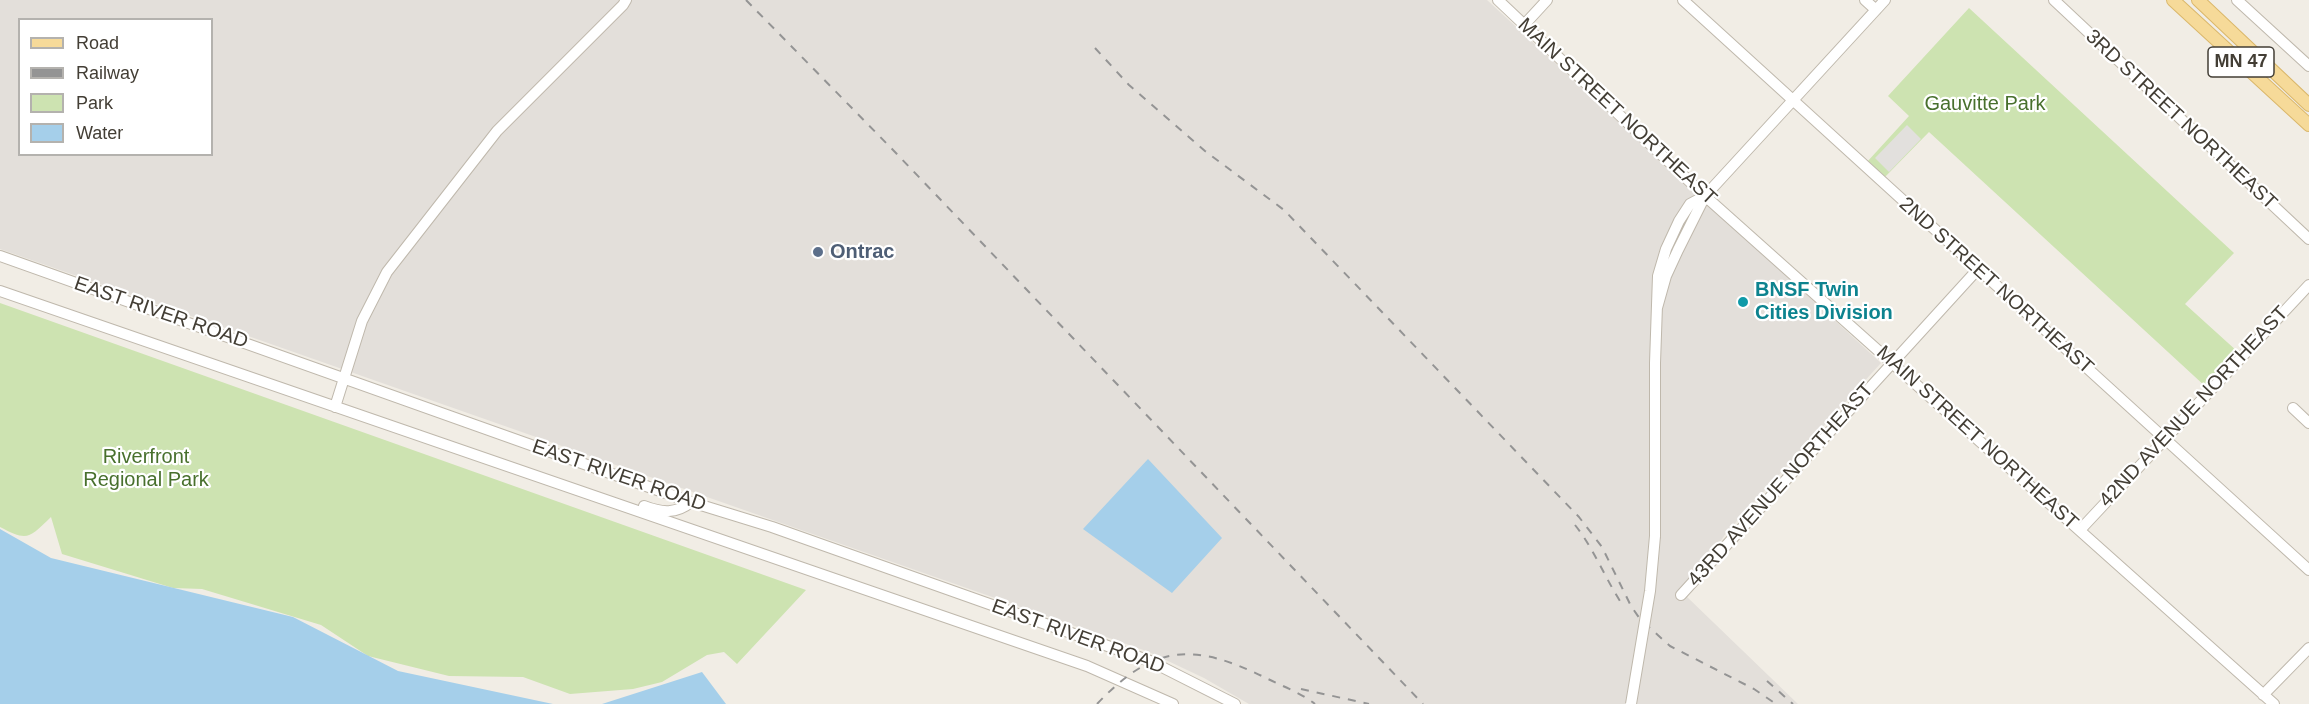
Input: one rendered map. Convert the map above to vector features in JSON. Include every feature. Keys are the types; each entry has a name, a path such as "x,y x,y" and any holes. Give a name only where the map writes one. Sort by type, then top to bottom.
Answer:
{"main road":[{"name":"MN 47","path":"2173,0 2309,125"},
{"name":"MN 47","path":"2198,0 2309,105"}],"street":[{"path":"335,407 354,342 387,272 497,132 626,0"},
{"name":"MAIN STREET NORTHEAST","path":"1498,0 1705,196 2274,704"},
{"path":"1524,25 1547,0"},
{"name":"2ND STREET NORTHEAST","path":"1683,0 2309,570"},
{"path":"1865,0 1876,10"},
{"path":"1631,704 1650,591 1655,536 1657,309 1666,276 1705,196 1885,0"},
{"name":"3RD STREET NORTHEAST","path":"2054,0 2309,239"},
{"path":"2237,0 2309,66"},
{"name":"EAST RIVER ROAD","path":"0,256 691,502 772,527 1150,661 1235,704"},
{"name":"43RD AVENUE NORTHEAST","path":"1681,595 1978,269"},
{"name":"42ND AVENUE NORTHEAST","path":"2080,530 2309,285"},
{"name":"EAST RIVER ROAD","path":"0,291 1087,666 1173,704"},
{"path":"2292,408 2309,423"},
{"path":"606,500 625,499 669,512 682,509 691,502"},
{"path":"2263,695 2309,648"}],"shaded area":[{"path":"0,0 1487,0 1881,363 1726,533 1685,595 1798,704 1249,704 1204,678 1149,652 0,249"},
{"path":"1907,125 1921,139 1889,172 1875,158"}],"green space":[{"name":"Gauvitte Park","path":"1969,8 2234,253 2185,304 2238,352 2206,387 1929,132 1884,178 1867,162 1909,116 1888,96"},
{"name":"Riverfront Regional Park","path":"0,303 806,590 737,664 724,652 707,655 662,682 633,689 570,694 523,677 449,676 368,656 321,625 202,589 173,588 62,554 51,517 28,536 17,535 0,527"}],"water":[{"path":"1148,459 1222,538 1172,593 1083,529"},
{"path":"0,529 51,558 293,617 398,671 553,704 0,704"},
{"path":"702,672 726,704 602,704"}],"railway":[{"path":"746,0 894,151 1423,704"},
{"path":"1095,48 1129,85 1205,151 1284,210 1579,517 1602,547 1631,606 1640,619 1670,646 1754,689 1776,704"},
{"path":"1575,525 1624,607"},
{"path":"1097,704 1137,670 1156,660 1176,655 1217,658 1240,666 1298,693 1315,704"},
{"path":"1767,681 1793,704"},
{"path":"1301,689 1369,704"}],"place":[{"name":"Ontrac","path":"818,252"},
{"name":"BNSF Twin Cities Division","path":"1743,302"}]}
